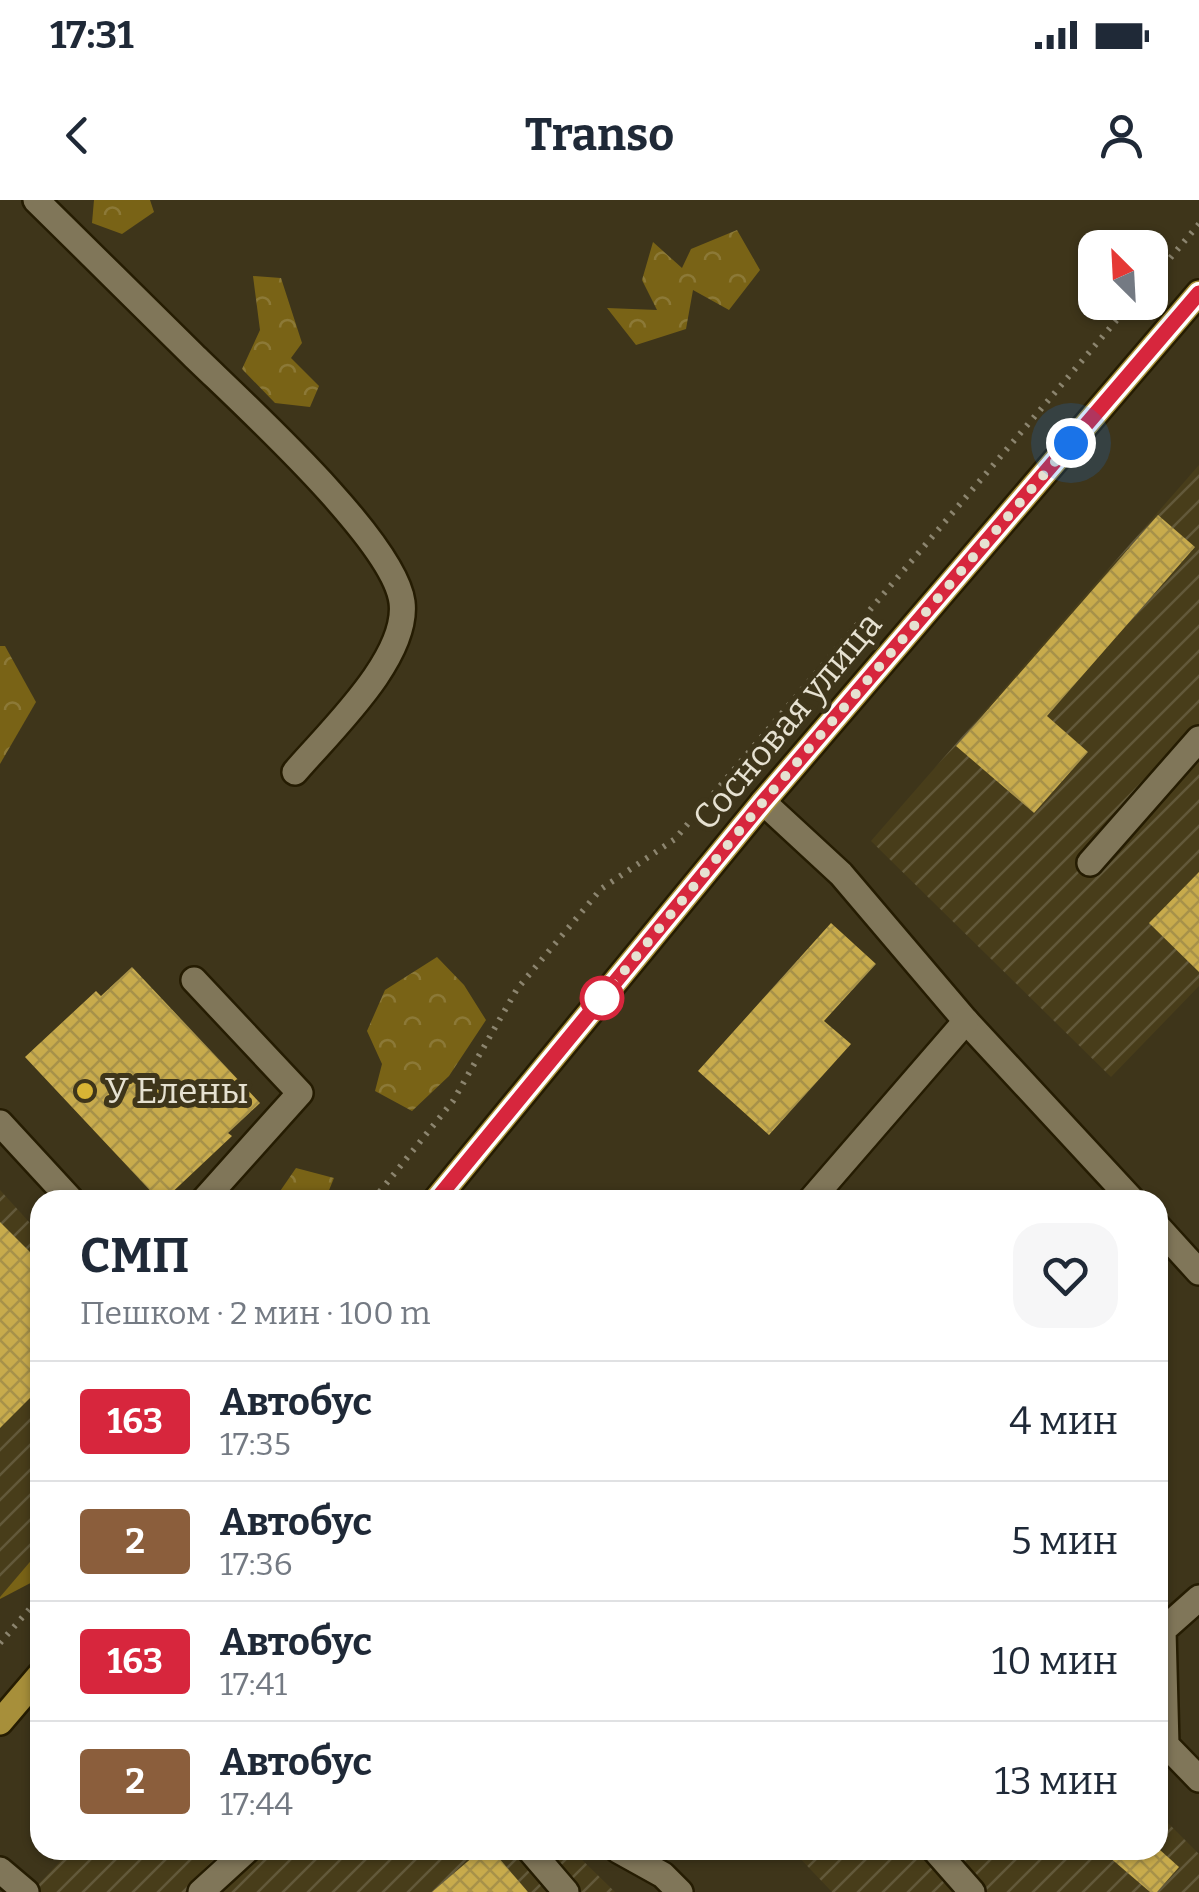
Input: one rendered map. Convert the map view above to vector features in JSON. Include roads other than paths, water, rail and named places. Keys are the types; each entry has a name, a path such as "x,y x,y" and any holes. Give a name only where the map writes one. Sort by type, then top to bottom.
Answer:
{"main road":[{"name":"Сосновая улица","path":"444,1190 763,802 1199,293"},
{"path":"0,1722 30,1687"}],"street":[{"path":"36,200 288,448 346,510 389,569 402,602 399,632 380,672 295,772"},
{"path":"1090,864 1199,739"},
{"path":"763,802 840,874 966,1021 1123,1190"},
{"path":"194,980 300,1092 213,1190"},
{"path":"821,1190 966,1021"},
{"path":"0,1124 62,1190"},
{"path":"1168,1238 1199,1272"},
{"path":"1168,1626 1199,1598"},
{"path":"1168,1747 1199,1779"},
{"path":"201,1892 236,1860"},
{"path":"539,1860 566,1892"},
{"path":"635,1860 663,1876 680,1892"},
{"path":"944,1860 972,1892"},
{"path":"0,1870 26,1892"}],"place":[{"name":"У Елены","path":"85,1091"}]}
